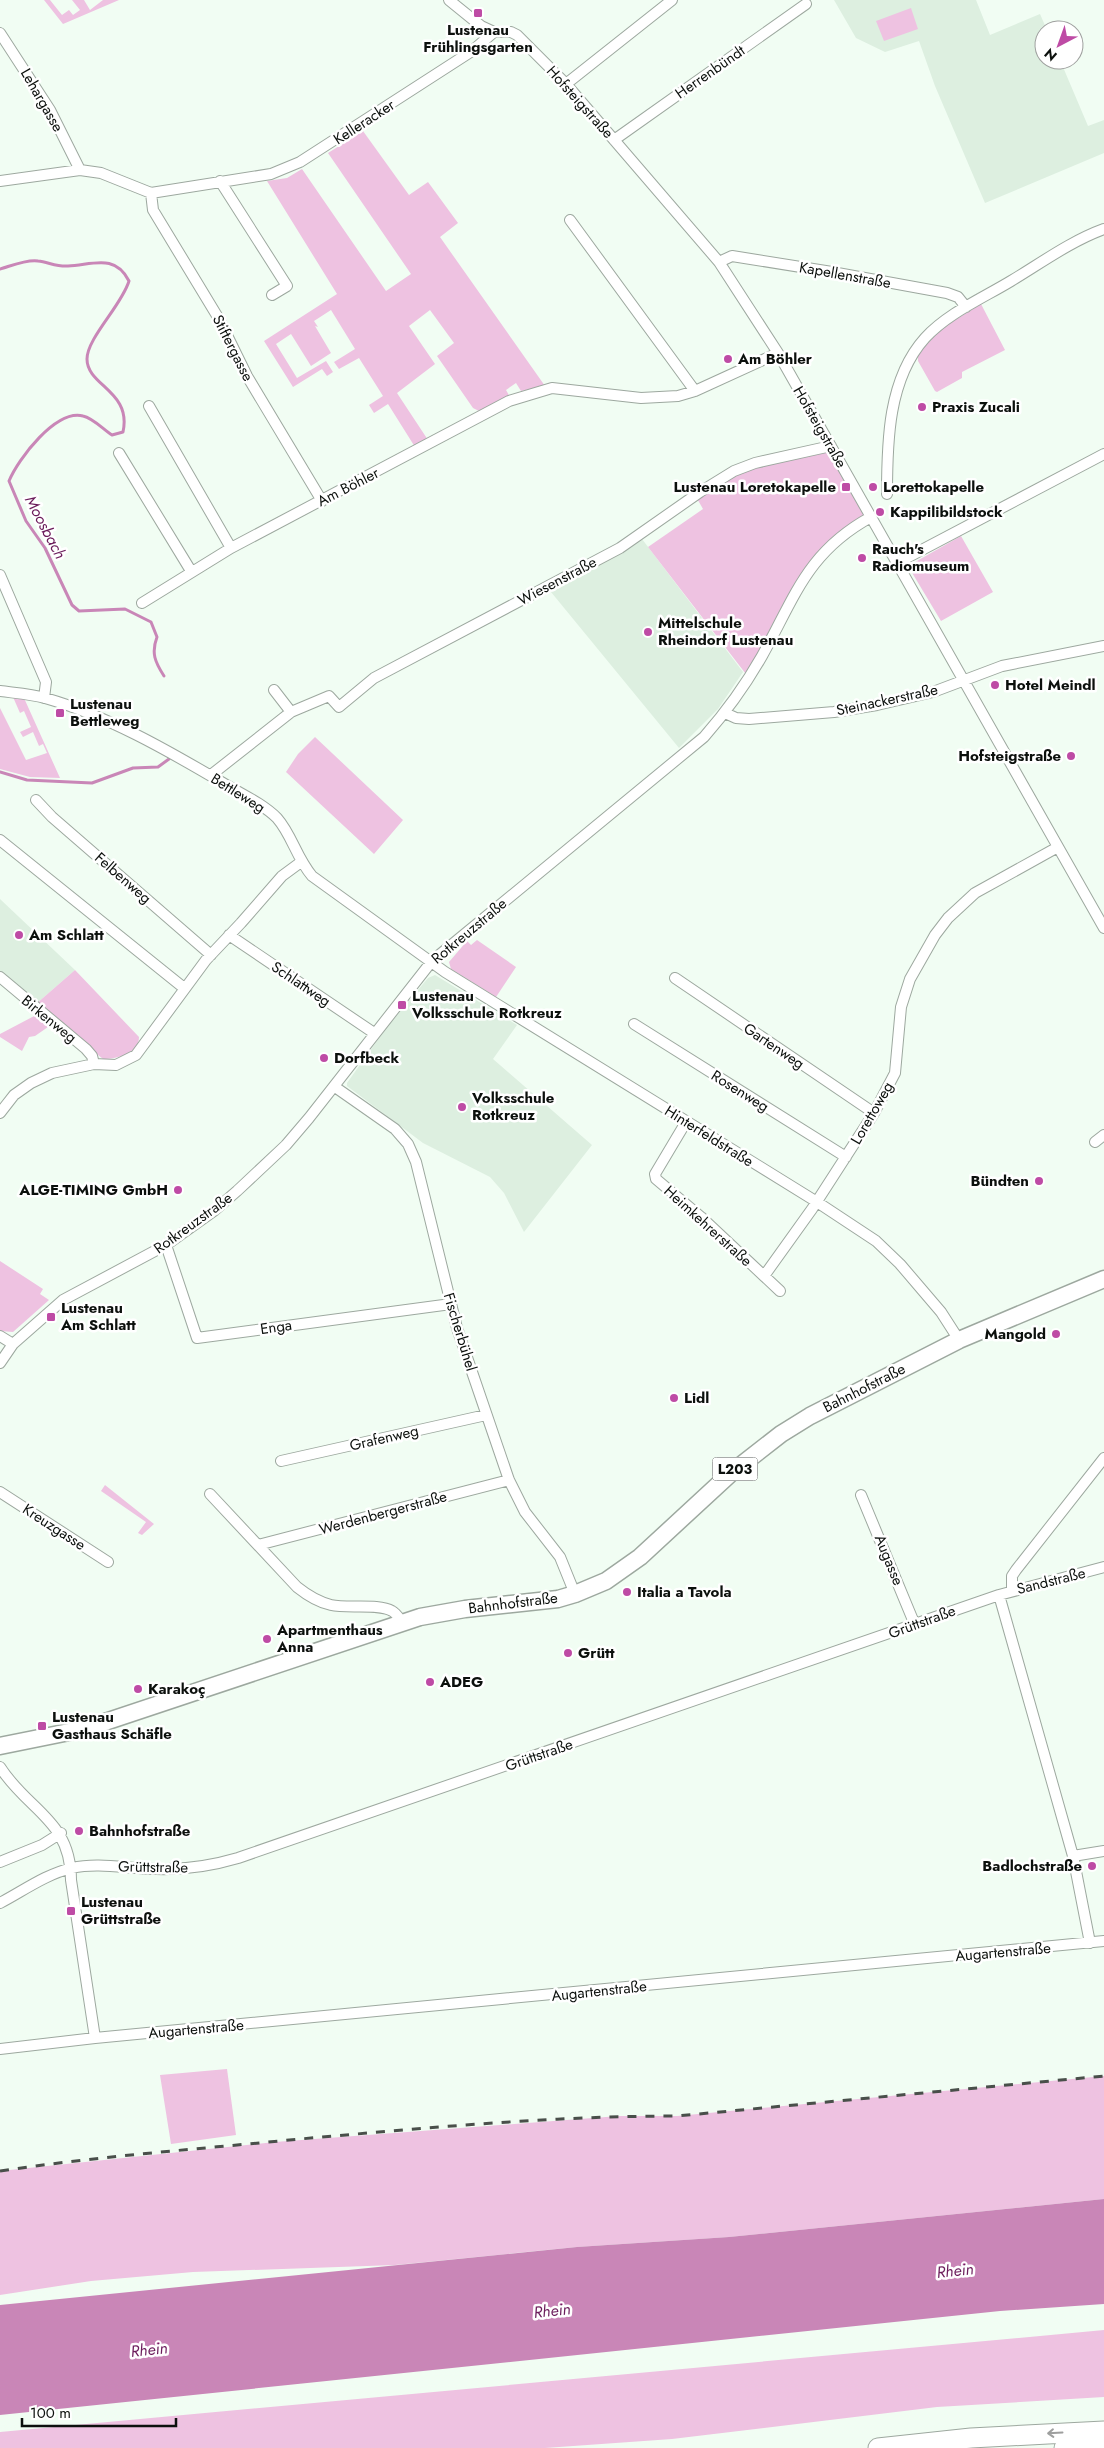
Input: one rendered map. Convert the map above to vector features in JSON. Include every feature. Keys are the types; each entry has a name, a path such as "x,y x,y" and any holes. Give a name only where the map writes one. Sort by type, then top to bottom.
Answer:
{"highway":[{"path":"878,2448 972,2438 1104,2431"},
{"path":"1064,2448 1104,2446"}],"main road":[{"name":"Bahnhofstraße","path":"0,1746 84,1729 402,1622 457,1610 540,1602 576,1594 606,1581 640,1557 731,1473 781,1434 854,1392 959,1340 1104,1278"}],"street":[{"name":"Hofsteigstraße","path":"449,0 481,26 494,32 510,32 517,35 566,84 719,262 778,353 1104,928"},
{"path":"566,84 672,0"},
{"name":"Herrenbündt","path":"614,140 806,4"},
{"name":"Kelleracker","path":"151,193 270,174 300,162 472,51 494,32"},
{"name":"Lehargasse","path":"0,33 50,110 80,170"},
{"path":"0,181 80,170 101,173 151,193"},
{"path":"220,181 287,286 272,295"},
{"name":"Stiftergasse","path":"151,193 153,210 219,319 246,376 322,500"},
{"path":"570,220 695,392"},
{"path":"887,494 890,428 896,393 903,374 925,338 966,308 1104,228"},
{"name":"Kapellenstraße","path":"719,262 732,256 852,275 947,293 958,297 966,308"},
{"name":"Am Böhler","path":"142,603 231,548 491,410 527,394 552,388 642,398 678,396 695,392 778,353"},
{"path":"149,406 231,548"},
{"name":"Wiesenstraße","path":"211,776 291,712 329,696 339,708 374,678 620,548 700,492 734,471 755,463 831,446"},
{"path":"119,453 191,571"},
{"path":"897,563 1104,454"},
{"name":"Rotkreuzstraße","path":"0,1362 13,1344 63,1300 166,1245 215,1210 262,1169 290,1140 335,1087 374,1033 432,961 677,761 725,713 747,681 812,566 835,540 871,517"},
{"path":"0,575 46,682 44,698"},
{"name":"Steinackerstraße","path":"725,713 744,719 834,712 877,705 933,692 1002,666 1029,659 1104,646"},
{"path":"274,690 291,712"},
{"name":"Bettleweg","path":"0,691 44,698 120,728 250,798 276,817 284,827 301,862 312,876 432,961"},
{"name":"Felbenweg","path":"36,800 52,817 211,955"},
{"path":"0,840 184,988"},
{"name":"Lorettoweg","path":"816,1202 874,1114 894,1073 901,1006 910,979 935,935 948,918 975,893 1058,847"},
{"path":"0,1113 14,1095 31,1083 52,1073 94,1064 116,1065 136,1055 184,988 211,955 282,876 301,862"},
{"name":"Schlattweg","path":"229,936 374,1033"},
{"name":"Hinterfeldstraße","path":"432,961 445,972 876,1241 900,1264 941,1312 959,1340"},
{"name":"Birkenweg","path":"0,977 86,1049 92,1056 94,1064"},
{"name":"Gartenweg","path":"675,978 874,1114"},
{"name":"Rosenweg","path":"634,1024 846,1157"},
{"name":"Fischerbühel","path":"335,1087 395,1129 408,1144 419,1172 451,1304 486,1416 509,1480 525,1512 560,1557 576,1594"},
{"name":"Heimkehrerstraße","path":"686,1122 655,1174 656,1179 701,1217 780,1291"},
{"path":"1095,1142 1104,1136"},
{"name":"Heimkehrerstraße","path":"764,1276 816,1202"},
{"name":"Enga","path":"166,1245 198,1338 451,1304"},
{"path":"0,1336 13,1344"},
{"name":"Grafenweg","path":"281,1461 486,1416"},
{"path":"1012,1591 1012,1576 1016,1570 1104,1458"},
{"name":"Werdenbergerstraße","path":"258,1546 509,1480"},
{"name":"Kreuzgasse","path":"0,1492 108,1562"},
{"path":"210,1494 297,1587 309,1596 329,1604 345,1607 386,1608 394,1612 402,1622"},
{"name":"Augasse","path":"861,1495 915,1625"},
{"name":"Sandstraße","path":"999,1595 1104,1567"},
{"path":"999,1595 1060,1818 1073,1856 1090,1943"},
{"name":"Grüttstraße","path":"71,1868 90,1866 182,1870 218,1864 999,1595"},
{"path":"0,1767 61,1833 71,1861 95,2038"},
{"path":"0,1862 42,1845 61,1833"},
{"path":"1073,1856 1104,1852"},
{"path":"0,1903 50,1876 71,1868"},
{"name":"Augartenstraße","path":"0,2049 95,2038 487,2002 1104,1941"}],"shaded area":[{"path":"44,0 50,0 62,15 69,10 73,15 80,10 72,0 84,0 90,10 103,0 119,0 63,24"},
{"path":"834,0 976,0 990,35 1040,14 1043,20 1034,20 1034,70 1064,70 1088,126 1104,120 1104,153 985,203 935,86 919,41 885,52 856,38"},
{"path":"911,8 918,29 884,41 876,21"},
{"path":"363,131 409,195 428,182 458,223 440,237 545,386 521,391 516,383 506,390 510,397 479,411 473,408 437,356 454,343 430,310 409,326 435,364 397,393 428,440 415,447 388,404 374,413 369,405 383,396 359,358 339,369 334,362 355,349 331,310 314,321 331,353 311,366 291,334 276,344 297,378 326,361 333,372 327,376 322,369 293,387 264,341 337,294 267,181 287,178 302,169 386,291 411,274 328,153"},
{"path":"981,304 1005,350 962,372 962,378 937,392 935,391 918,361 918,354 942,328"},
{"path":"831,446 871,517 828,547 749,678 648,547 703,509 695,495 738,469"},
{"path":"961,536 993,592 941,621 908,566"},
{"name":"Mittelschule Rheindorf Lustenau","path":"642,539 743,672 718,709 679,748 551,592"},
{"path":"13,697 24,698 60,778 30,777 0,769 0,708 26,760 47,753 43,744 39,746 33,732 23,737 20,732 31,727 24,711 20,713"},
{"path":"315,737 403,820 374,854 286,772 298,754"},
{"name":"Am Schlatt","path":"0,899 75,970 36,1004 0,972"},
{"path":"477,940 516,967 496,997 451,969 449,962 467,941 471,945"},
{"path":"75,970 139,1037 138,1043 131,1051 120,1057 103,1059 36,1004"},
{"name":"Volksschule Rotkreuz","path":"435,975 517,1025 493,1059 592,1145 524,1232 504,1193 490,1177 423,1143 347,1086 347,1083 387,1027 428,978"},
{"path":"38,1014 54,1028 48,1027 35,1036 29,1037 22,1051 0,1037 0,1034"},
{"path":"0,1261 43,1289 40,1294 49,1300 13,1332 0,1331"},
{"path":"105,1485 154,1524 142,1535 138,1533 146,1522 101,1491"},
{"path":"227,2069 236,2135 171,2144 160,2075"},
{"path":"1104,2076 1104,2199 729,2237 577,2247 395,2265 193,2272 91,2281 0,2295 0,2171 275,2142 619,2116 677,2116"},
{"path":"1104,2330 1104,2397 937,2407 672,2439 545,2448 0,2448 0,2432"}],"water":[{"name":"Rhein","path":"1104,2199 1104,2304 1000,2311 0,2415 0,2305 577,2247 729,2237"}],"waterway":[{"name":"Moosbach","path":"0,269 34,261 64,266 102,263 117,267 129,281 119,300 98,331 87,359 89,368 94,376 116,398 121,407 124,418 123,432 112,435 83,416 72,416 61,420 29,449 9,481 26,521 45,548 72,605 79,611 125,609 151,622 157,637 154,653 158,666 164,676"},
{"name":"Moosbach","path":"0,772 27,780 92,783 133,768 158,767 169,759"}],"railway":[{"path":"0,2171 112,2157 300,2139 535,2120 677,2116 1104,2076"}],"place":[{"name":"Lustenau Frühlingsgarten","path":"478,13"},
{"name":"Am Böhler","path":"728,359"},
{"name":"Praxis Zucali","path":"922,407"},
{"name":"Lustenau Loretokapelle","path":"846,487"},
{"name":"Lorettokapelle","path":"873,487"},
{"name":"Kappilibildstock","path":"880,512"},
{"name":"Rauch's Radiomuseum","path":"862,558"},
{"name":"Mittelschule Rheindorf Lustenau","path":"648,632"},
{"name":"Hotel Meindl","path":"995,685"},
{"name":"Lustenau Bettleweg","path":"60,713"},
{"name":"Hofsteigstraße","path":"1071,756"},
{"name":"Am Schlatt","path":"19,935"},
{"name":"Lustenau Volksschule Rotkreuz","path":"402,1005"},
{"name":"Dorfbeck","path":"324,1058"},
{"name":"Volksschule Rotkreuz","path":"462,1107"},
{"name":"Bündten","path":"1039,1181"},
{"name":"ALGE-TIMING GmbH","path":"178,1190"},
{"name":"Lustenau Am Schlatt","path":"51,1317"},
{"name":"Mangold","path":"1056,1334"},
{"name":"Lidl","path":"674,1398"},
{"name":"Italia a Tavola","path":"627,1592"},
{"name":"Apartmenthaus Anna","path":"267,1639"},
{"name":"Grütt","path":"568,1653"},
{"name":"ADEG","path":"430,1682"},
{"name":"Karakoç","path":"138,1689"},
{"name":"Lustenau Gasthaus Schäfle","path":"42,1726"},
{"name":"Bahnhofstraße","path":"79,1831"},
{"name":"Badlochstraße","path":"1092,1866"},
{"name":"Lustenau Grüttstraße","path":"71,1911"}]}
